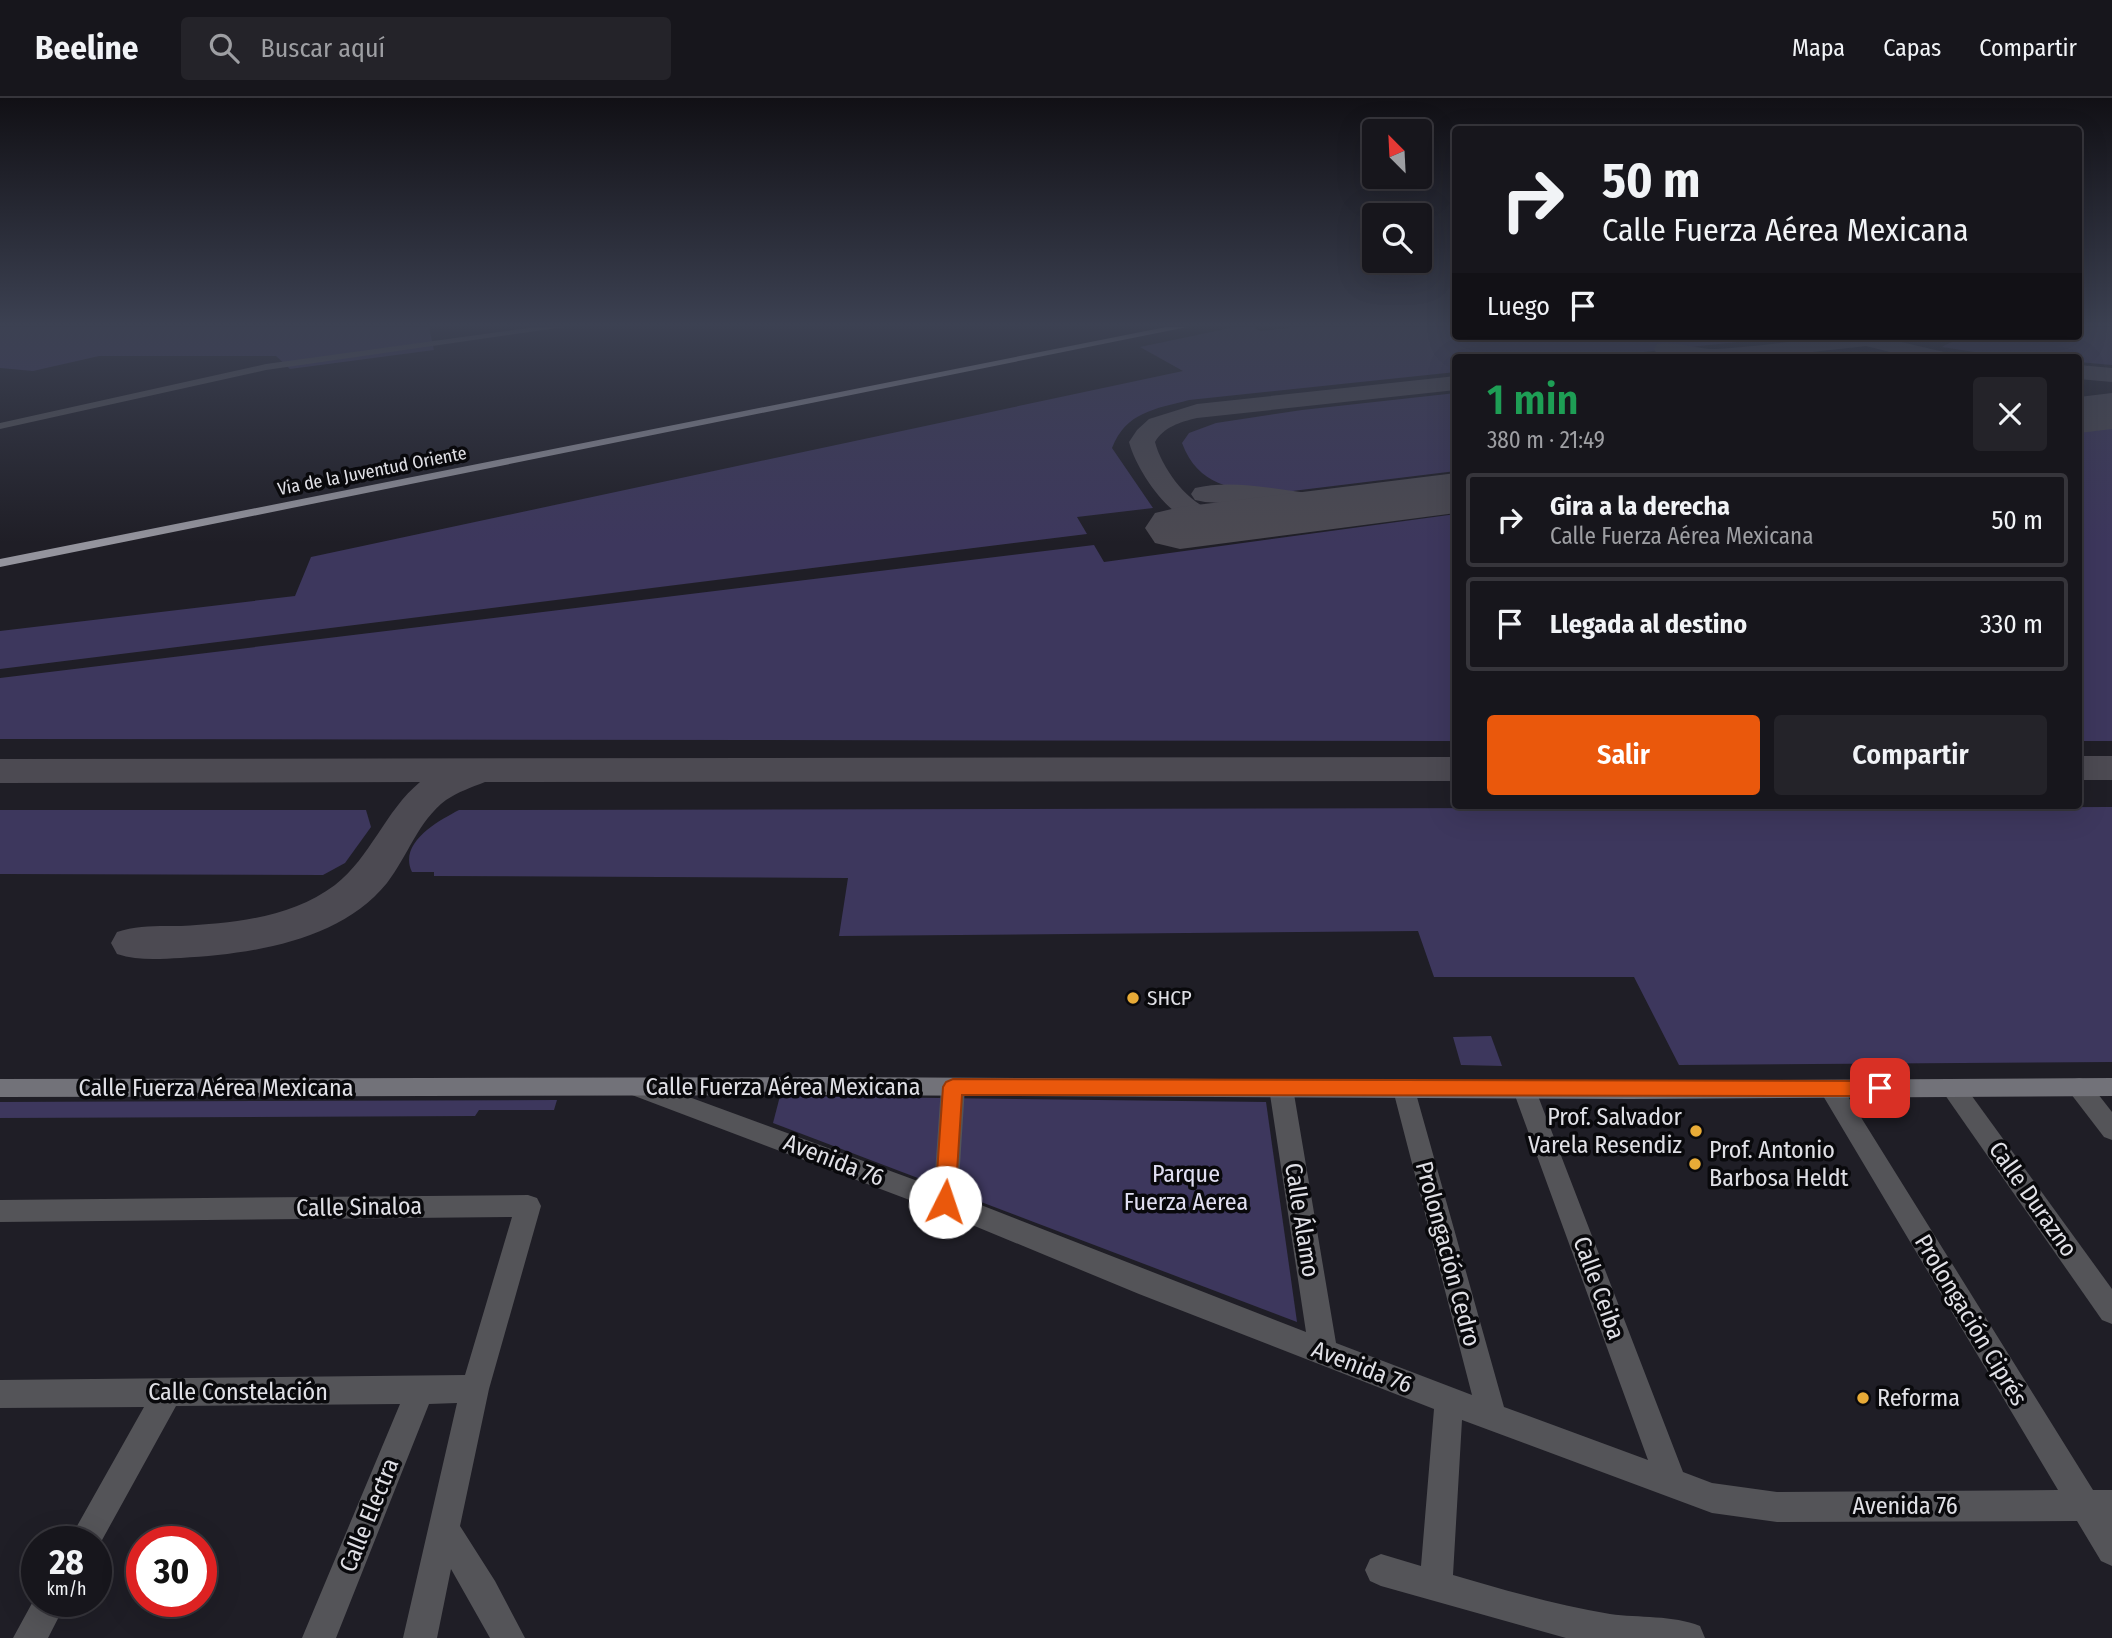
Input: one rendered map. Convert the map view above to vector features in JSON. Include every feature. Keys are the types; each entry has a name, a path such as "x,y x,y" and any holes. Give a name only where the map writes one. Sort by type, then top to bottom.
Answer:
{"highway":[{"name":"Via de la Juventud Oriente","path":"63,546 797,399"},
{"name":"Via de la Juventud Oriente","path":"63,546 144,534 822,399"},
{"path":"144,534 372,498 864,399"},
{"path":"0,555 63,546"},
{"path":"0,563 63,546"}],"main road":[{"name":"Calle Fuerza Aérea Mexicana","path":"0,1088 953,1087 1525,1090 2112,1087"}],"street":[{"path":"0,425 119,399"},
{"path":"945,1202 953,1087"},
{"path":"2078,1087 2112,1130"},
{"name":"Avenida 76","path":"640,1088 945,1202 1148,1285 1492,1418 1712,1498 1777,1507 2098,1506"},
{"name":"Calle Álamo","path":"1281,1088 1323,1351"},
{"name":"Calle Durazno","path":"1953,1088 2112,1311"},
{"name":"Prolongación Ciprés","path":"1831,1089 2098,1506 2112,1550"},
{"name":"Prolongación Cedro","path":"1405,1090 1492,1418"},
{"name":"Calle Ceiba","path":"1525,1090 1673,1485"},
{"name":"Calle Sinaloa","path":"0,1211 528,1206 475,1389"},
{"path":"421,1638 475,1389"},
{"name":"Calle Constelación","path":"0,1394 419,1392 475,1389"},
{"name":"Calle Electra","path":"319,1638 419,1392"},
{"path":"93,1526 168,1393"},
{"path":"1436,1586 1449,1401"},
{"path":"445,1531 484,1592 508,1638"},
{"path":"1381,1570 1611,1632 1688,1638"},
{"path":"30,1638 42,1617"}],"green space":[{"path":"1052,399 1200,399 1143,414 1125,427 1112,448 1153,508 1077,517 1087,534 0,669 0,631 295,596 311,557"},
{"path":"1403,399 1452,399 1452,471 1276,493 1261,492 1232,487 1208,478 1189,458 1182,443 1189,433 1216,423"},
{"path":"2112,428 2112,741 2082,741 2082,432"},
{"path":"1452,515 1452,741 0,739 0,678 1094,545 1104,562"},
{"path":"2112,807 2112,1062 1679,1065 1634,977 1434,977 1418,931 839,936 848,878 434,876 434,872 412,872 409,861 410,852 422,834 459,810"},
{"path":"0,810 366,810 371,827 345,863 323,875 0,874"},
{"path":"1491,1036 1502,1066 1461,1065 1453,1037"},
{"name":"Parque Fuerza Aerea","path":"780,1096 1266,1102 1297,1322 773,1123"},
{"path":"557,1100 554,1110 479,1110 475,1116 0,1118 0,1102"}],"taxiway":[{"path":"1243,520 1206,517 1188,508 1171,491 1148,459 1142,442 1158,424 1173,417 1197,411 1309,399"},
{"path":"2082,413 2112,407"},
{"path":"1205,494 1245,494 1325,504 1365,505"},
{"path":"1219,533 1248,530 1271,518 1290,514"},
{"path":"2082,768 2112,768"},
{"path":"0,771 1452,769"},
{"path":"133,943 228,938 294,924 323,912 350,895 372,873 421,801 450,782 471,774"}],"runway":[{"path":"2082,415 2112,411"},
{"path":"1180,528 1452,494"}],"place":[{"name":"SHCP","path":"1133,998"},
{"name":"Prof. Salvador Varela Resendiz","path":"1696,1131"},
{"name":"Prof. Antonio Barbosa Heldt","path":"1695,1164"},
{"name":"Reforma","path":"1863,1398"}],"route":[{"path":"945,1202 953,1087 1525,1090 1880,1088"}]}
